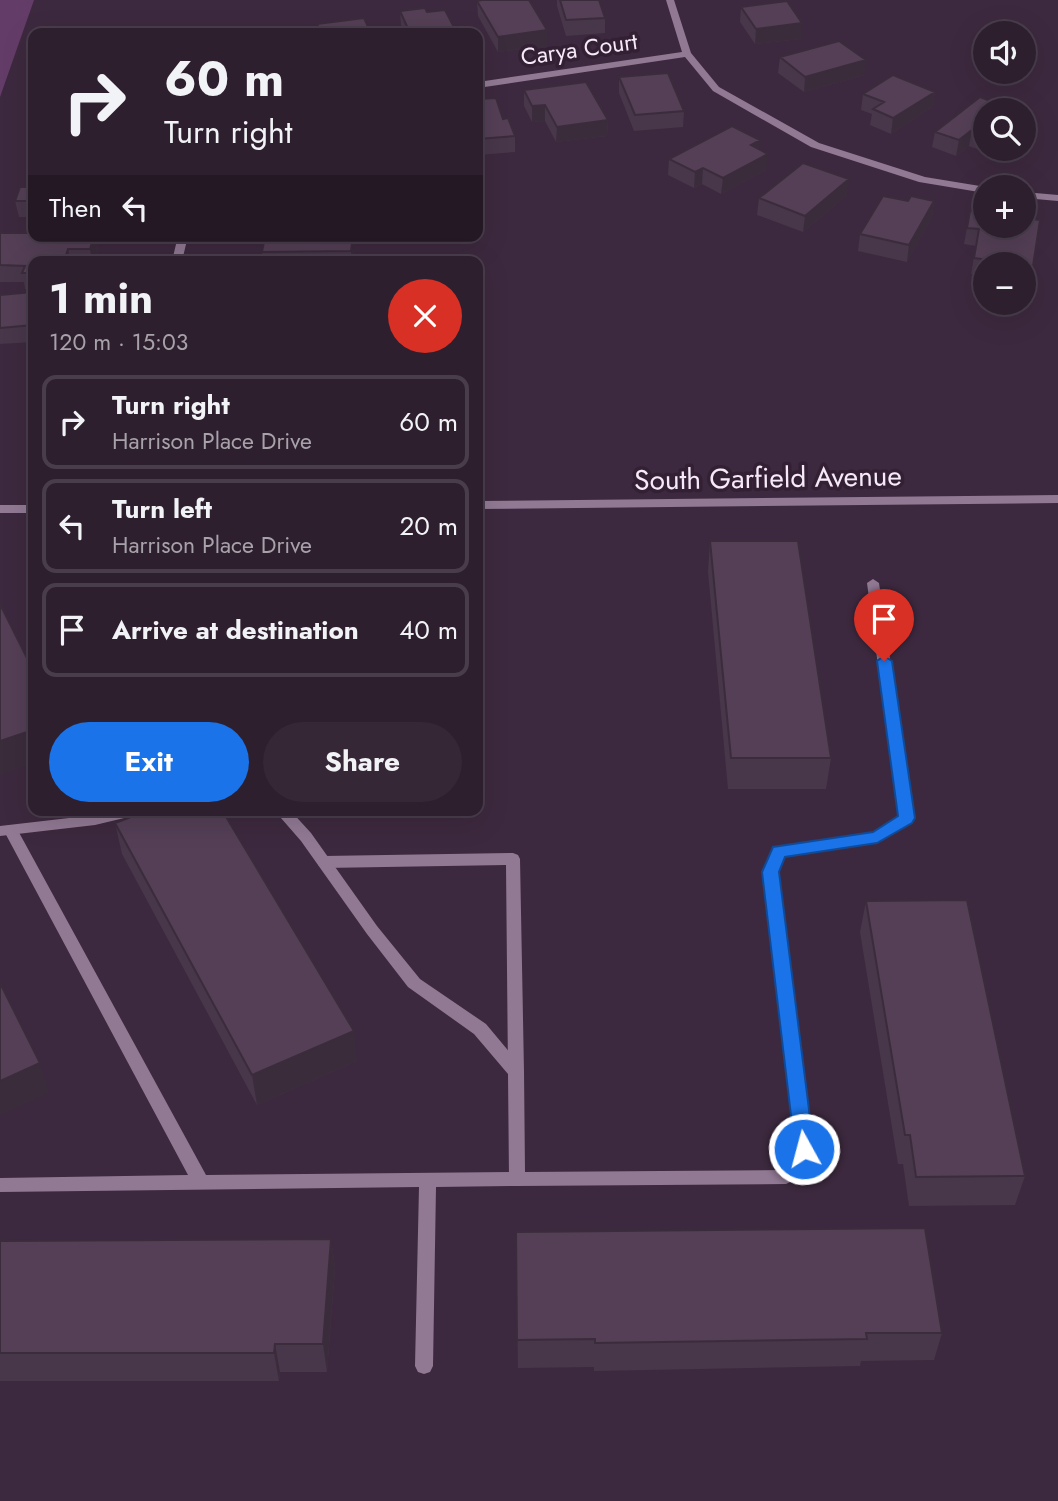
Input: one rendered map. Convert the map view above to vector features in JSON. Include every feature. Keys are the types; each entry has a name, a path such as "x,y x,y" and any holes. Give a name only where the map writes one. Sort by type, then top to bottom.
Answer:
{"street":[{"path":"670,0 687,54 716,89 815,145 923,180 973,188"},
{"name":"Carya Court","path":"483,84 687,54"},
{"path":"1036,196 1058,198"},
{"name":"South Garfield Avenue","path":"483,505 1058,499"},
{"path":"0,509 28,509"},
{"path":"0,1185 786,1177 804,1149 771,872 779,851 877,837 906,818 873,583"},
{"path":"111,816 5,831 201,1183"},
{"path":"287,816 306,837 414,984 480,1030 516,1072"},
{"path":"324,862 513,859 517,1179"},
{"path":"424,1366 428,1180"}],"shaded area":[{"path":"0,0 34,0 0,97"}],"building":[{"path":"529,0 547,30 498,37 477,1"},
{"path":"560,0 599,0 605,18 566,20"},
{"path":"787,1 802,23 756,29 741,7"},
{"path":"425,8 427,12 445,10 454,28 408,28 400,11"},
{"path":"364,18 369,28 319,28 317,24"},
{"path":"839,41 866,60 805,77 780,57"},
{"path":"668,73 684,111 635,115 619,77"},
{"path":"893,75 935,92 893,118 873,109 884,102 863,94"},
{"path":"586,82 608,120 557,127 545,105 532,106 524,90"},
{"path":"496,98 503,119 508,118 515,136 483,139 483,99"},
{"path":"973,102 973,130 959,140 935,132"},
{"path":"732,126 760,140 751,145 768,154 723,178 703,168 695,172 669,159"},
{"path":"803,163 849,179 805,216 759,198"},
{"path":"20,187 28,187 28,201 15,201"},
{"path":"883,196 908,201 911,196 934,201 909,245 860,234"},
{"path":"970,211 973,211 973,228 967,228"},
{"path":"1036,220 1040,220 1035,252 975,252 977,238 1036,238"},
{"path":"0,233 28,233 28,242 92,242 90,249 68,249 66,256 28,256 28,273 22,273 25,266 0,265"},
{"path":"264,242 352,242 351,251 262,252"},
{"path":"28,292 28,325 0,328 0,295"},
{"path":"710,541 798,541 831,758 731,758"},
{"path":"0,604 28,660 28,732 0,741"},
{"path":"133,816 226,816 354,1031 252,1075 115,823"},
{"path":"967,900 1025,1176 916,1177 910,1135 905,1135 866,901"},
{"path":"0,983 40,1063 0,1081"},
{"path":"925,1228 942,1333 866,1333 867,1339 595,1343 595,1339 517,1340 516,1232"},
{"path":"331,1239 323,1344 275,1344 274,1353 0,1353 0,1241"}],"route":[{"path":"804,1149 771,872 779,851 877,837 906,818 884,661"}]}
